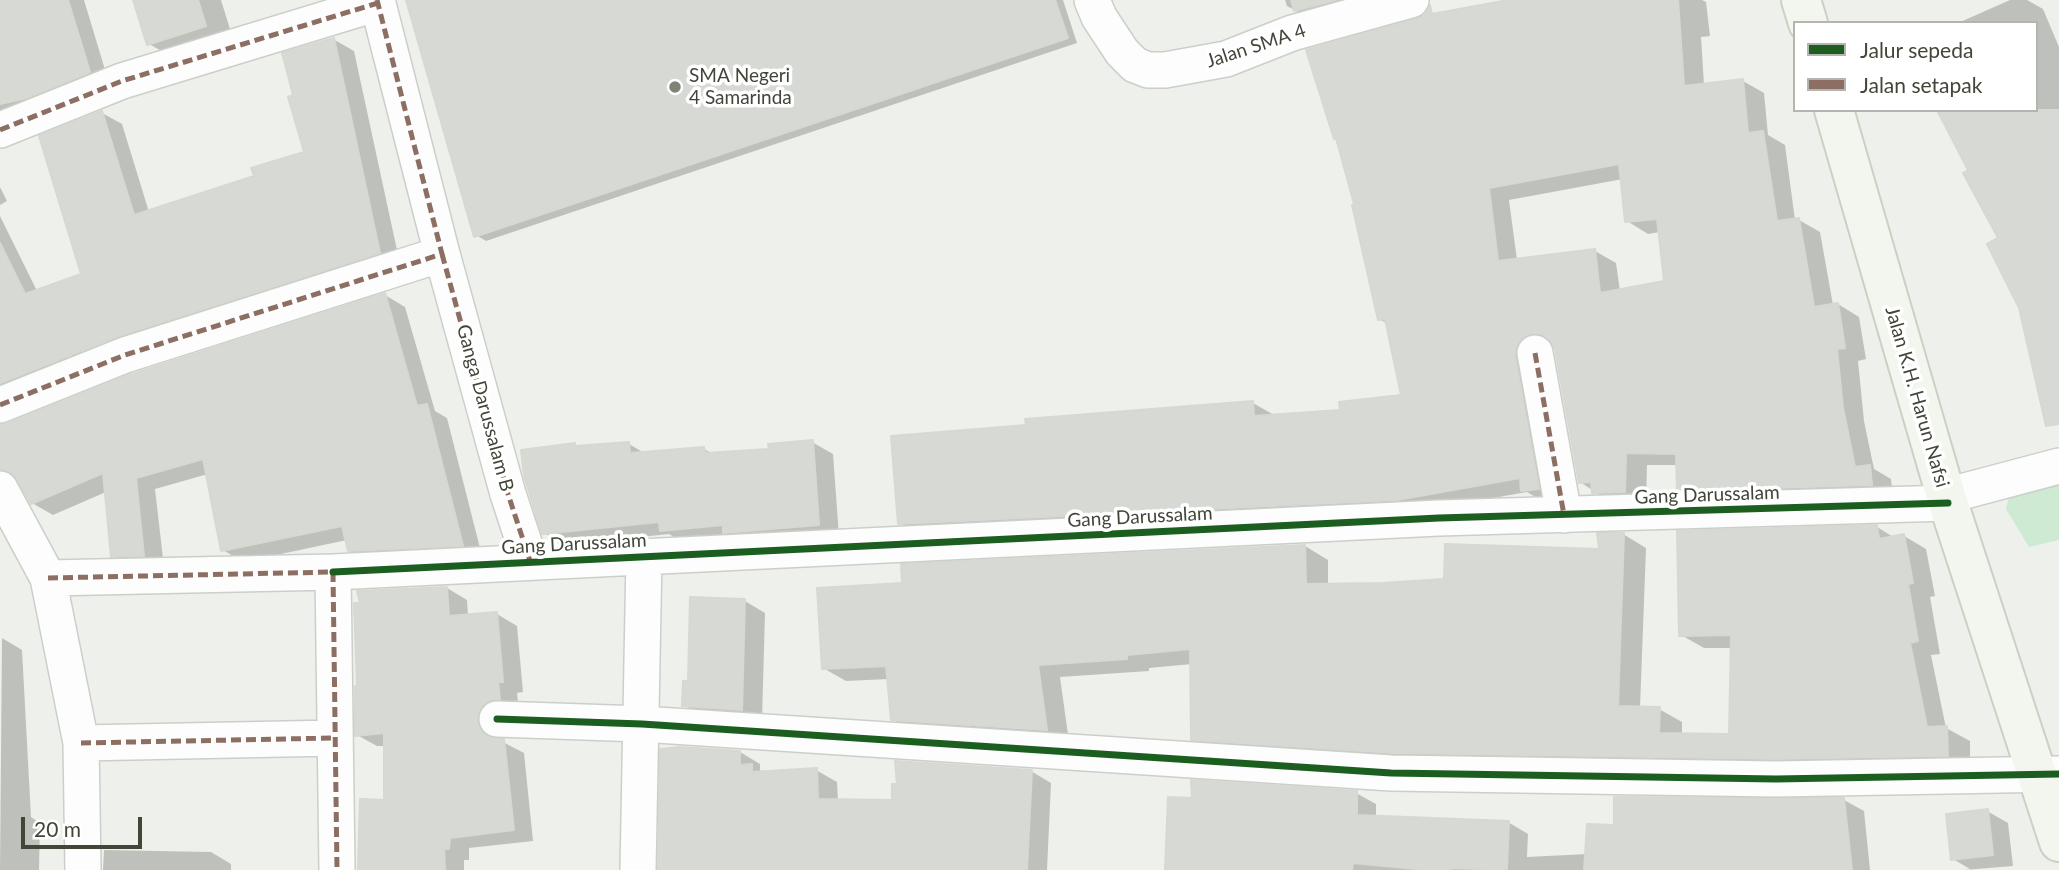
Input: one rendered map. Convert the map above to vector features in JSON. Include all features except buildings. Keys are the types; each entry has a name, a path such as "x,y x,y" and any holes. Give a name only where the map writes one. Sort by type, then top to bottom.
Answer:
{"main road":[{"path":"1801,0 1807,21"},
{"name":"Jalan K.H. Harun Nafsi","path":"1834,112 1947,499 2048,774 2059,842"}],"street":[{"name":"Jalan SMA 4","path":"1092,0 1098,17 1122,52 1135,65 1148,70 1165,70 1226,59 1292,33 1411,0"},
{"path":"0,130 122,82 377,2"},
{"name":"Ganga Darussalam B","path":"377,2 442,254 508,494 530,561"},
{"path":"0,405 124,355 442,254"},
{"path":"1535,353 1564,515"},
{"name":"Gang Darussalam","path":"48,579 333,572 1439,518 1947,499 2059,466"},
{"path":"0,489 48,579 81,743 83,870"},
{"path":"638,870 644,556"},
{"path":"333,572 337,870"},
{"path":"497,719 642,724 1391,774 1776,779 2048,774"},
{"path":"81,743 335,738"}],"green space":[{"path":"2059,475 2059,540 2029,547 2006,509 2013,478"}],"marked path":[{"path":"0,405 125,355 442,254 377,0"},
{"path":"0,130 122,81 378,3"},
{"path":"442,254 508,494 530,561"},
{"path":"1535,353 1564,515"},
{"path":"48,578 333,572 337,870"},
{"path":"81,743 335,738"}],"cycle path":[{"path":"333,572 1439,518 1948,503"},
{"path":"497,719 642,724 1391,773 1776,779 2059,774"}],"place":[{"name":"SMA Negeri 4 Samarinda","path":"675,87"}]}
